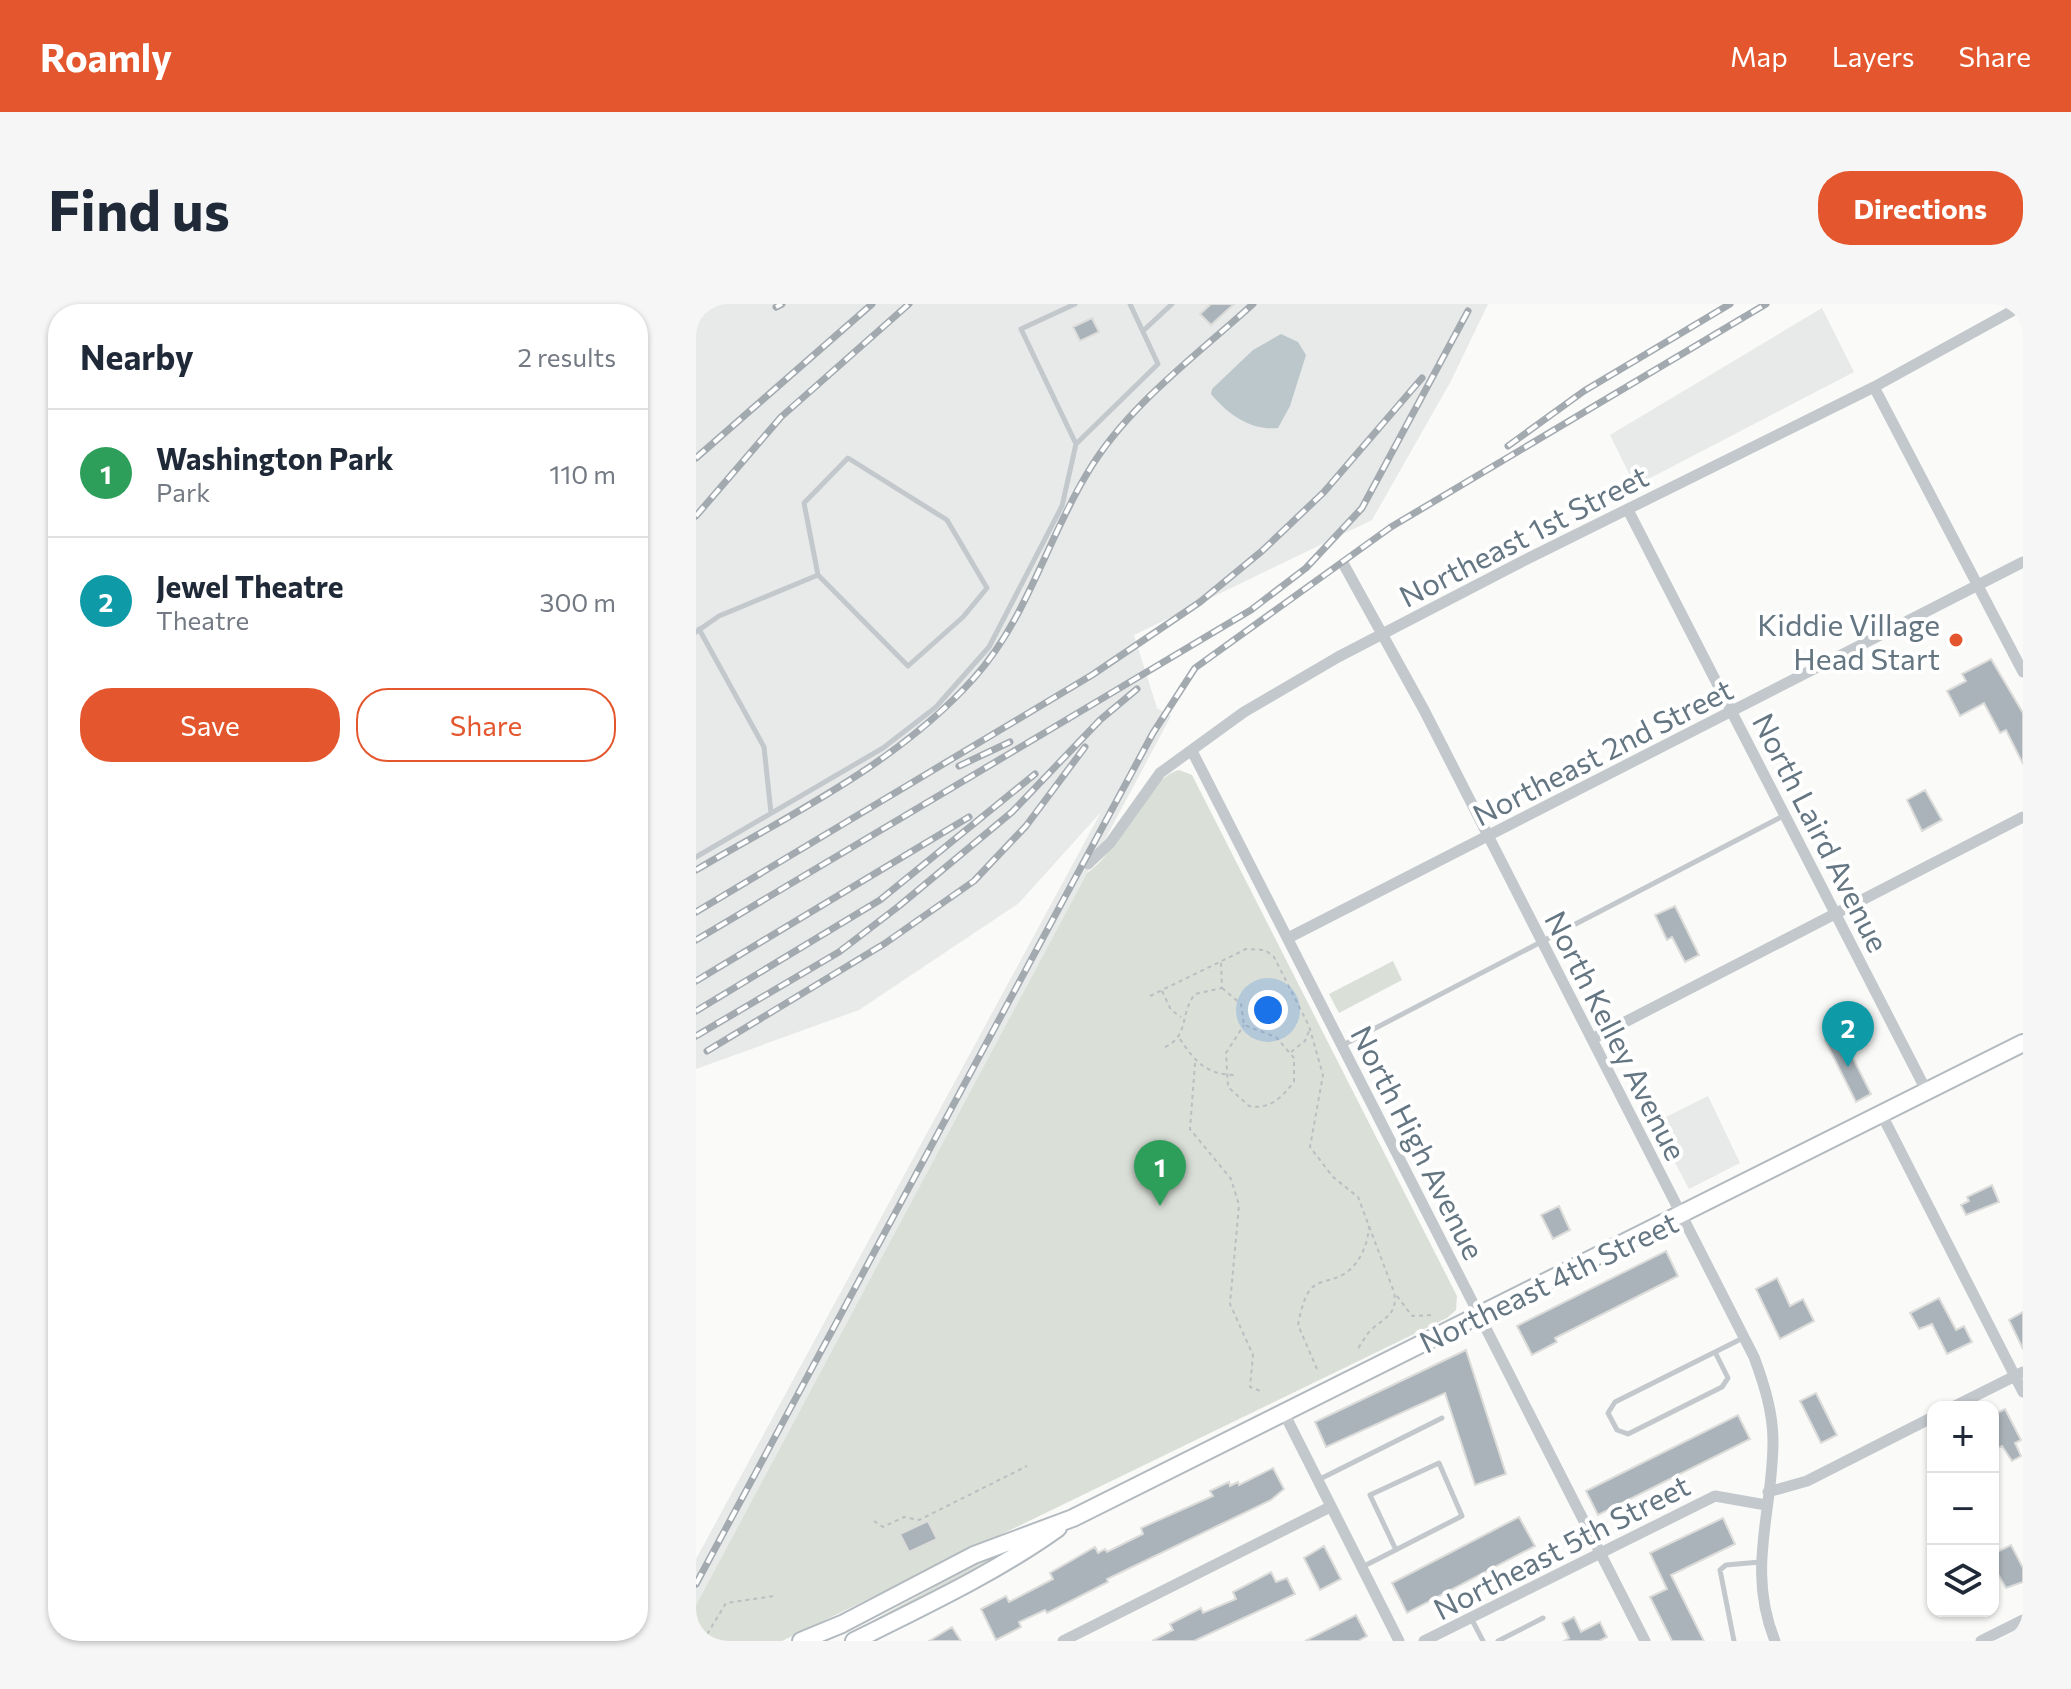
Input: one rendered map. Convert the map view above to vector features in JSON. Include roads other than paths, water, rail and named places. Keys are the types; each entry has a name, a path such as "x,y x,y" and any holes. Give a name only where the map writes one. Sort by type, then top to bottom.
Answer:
{"main road":[{"name":"Northeast 4th Street","path":"801,1641 842,1624 974,1555 1073,1518 2023,1043"},
{"name":"Northeast 4th Street","path":"854,1641 1014,1557 1073,1518"}],"street":[{"name":"Northeast 1st Street","path":"1088,864 1110,843 1153,781 1244,712 1384,633 1775,433 1874,387 2023,305"},
{"path":"1874,387 2023,672"},
{"name":"North Laird Avenue","path":"1628,510 1927,1092"},
{"name":"Northeast 2nd Street","path":"1288,938 2023,562"},
{"name":"North Kelley Avenue","path":"1344,565 1384,633 1746,1337 1771,1414 1773,1443 1760,1562 1763,1602 1775,1641"},
{"name":"North High Avenue","path":"1192,751 1645,1641"},
{"path":"1592,1039 2023,817"},
{"path":"1882,1115 2019,1374 2023,1392"},
{"path":"1965,1401 2019,1374"},
{"path":"1284,1413 1399,1641"},
{"path":"1768,1492 1807,1481 1927,1420"},
{"name":"Northeast 5th Street","path":"1424,1641 1715,1496 1766,1505"},
{"path":"1063,1641 1330,1507"},
{"path":"1981,1641 2023,1620"}],"lane":[{"path":"1075,304 1021,329 1076,444"},
{"path":"696,857 909,730 967,675 1007,618 1062,506 1076,444 1158,364 1130,304"},
{"path":"1143,331 1172,304"},
{"path":"848,458 947,520 987,588 963,617 908,666 818,575 804,503 848,458"},
{"path":"771,813 764,747 697,630 719,616 818,575"},
{"path":"1342,1045 1786,814"},
{"path":"1715,1352 1728,1378 1722,1387 1628,1434 1617,1430 1608,1413 1615,1402 1715,1352 1746,1337"},
{"path":"1317,1480 1442,1418"},
{"path":"1361,1568 1396,1550 1462,1516 1439,1463 1370,1495 1396,1550"},
{"path":"1734,1641 1720,1570 1726,1565 1760,1562"},
{"path":"1471,1617 1483,1641"},
{"path":"1498,1641 1543,1618"}],"railway":[{"path":"776,307 782,304"},
{"path":"696,458 872,304"},
{"path":"696,516 781,417 909,304"},
{"path":"696,870 807,807 878,761 912,736 974,678 1023,605 1074,498 1104,448 1164,382 1253,304"},
{"path":"1508,446 1584,391 1730,304"},
{"path":"696,1584 1153,733 1195,668 1391,527 1766,304"},
{"path":"696,940 1251,610 1306,568 1362,508 1468,311"},
{"path":"696,912 1092,675 1200,602 1262,551 1324,492 1422,378"},
{"path":"696,1036 839,952 899,906 1012,812 1100,720 1137,689"},
{"path":"959,766 1010,742"},
{"path":"707,1051 884,944 974,881 1026,826 1085,747"},
{"path":"696,1011 880,900 1035,774"},
{"path":"696,981 969,817"}],"place":[{"name":"Kiddie Village Head Start","path":"1956,640"},
{"name":"Jewel Theatre","path":"1848,1067"},
{"name":"Washington Park","path":"1160,1206"}]}
